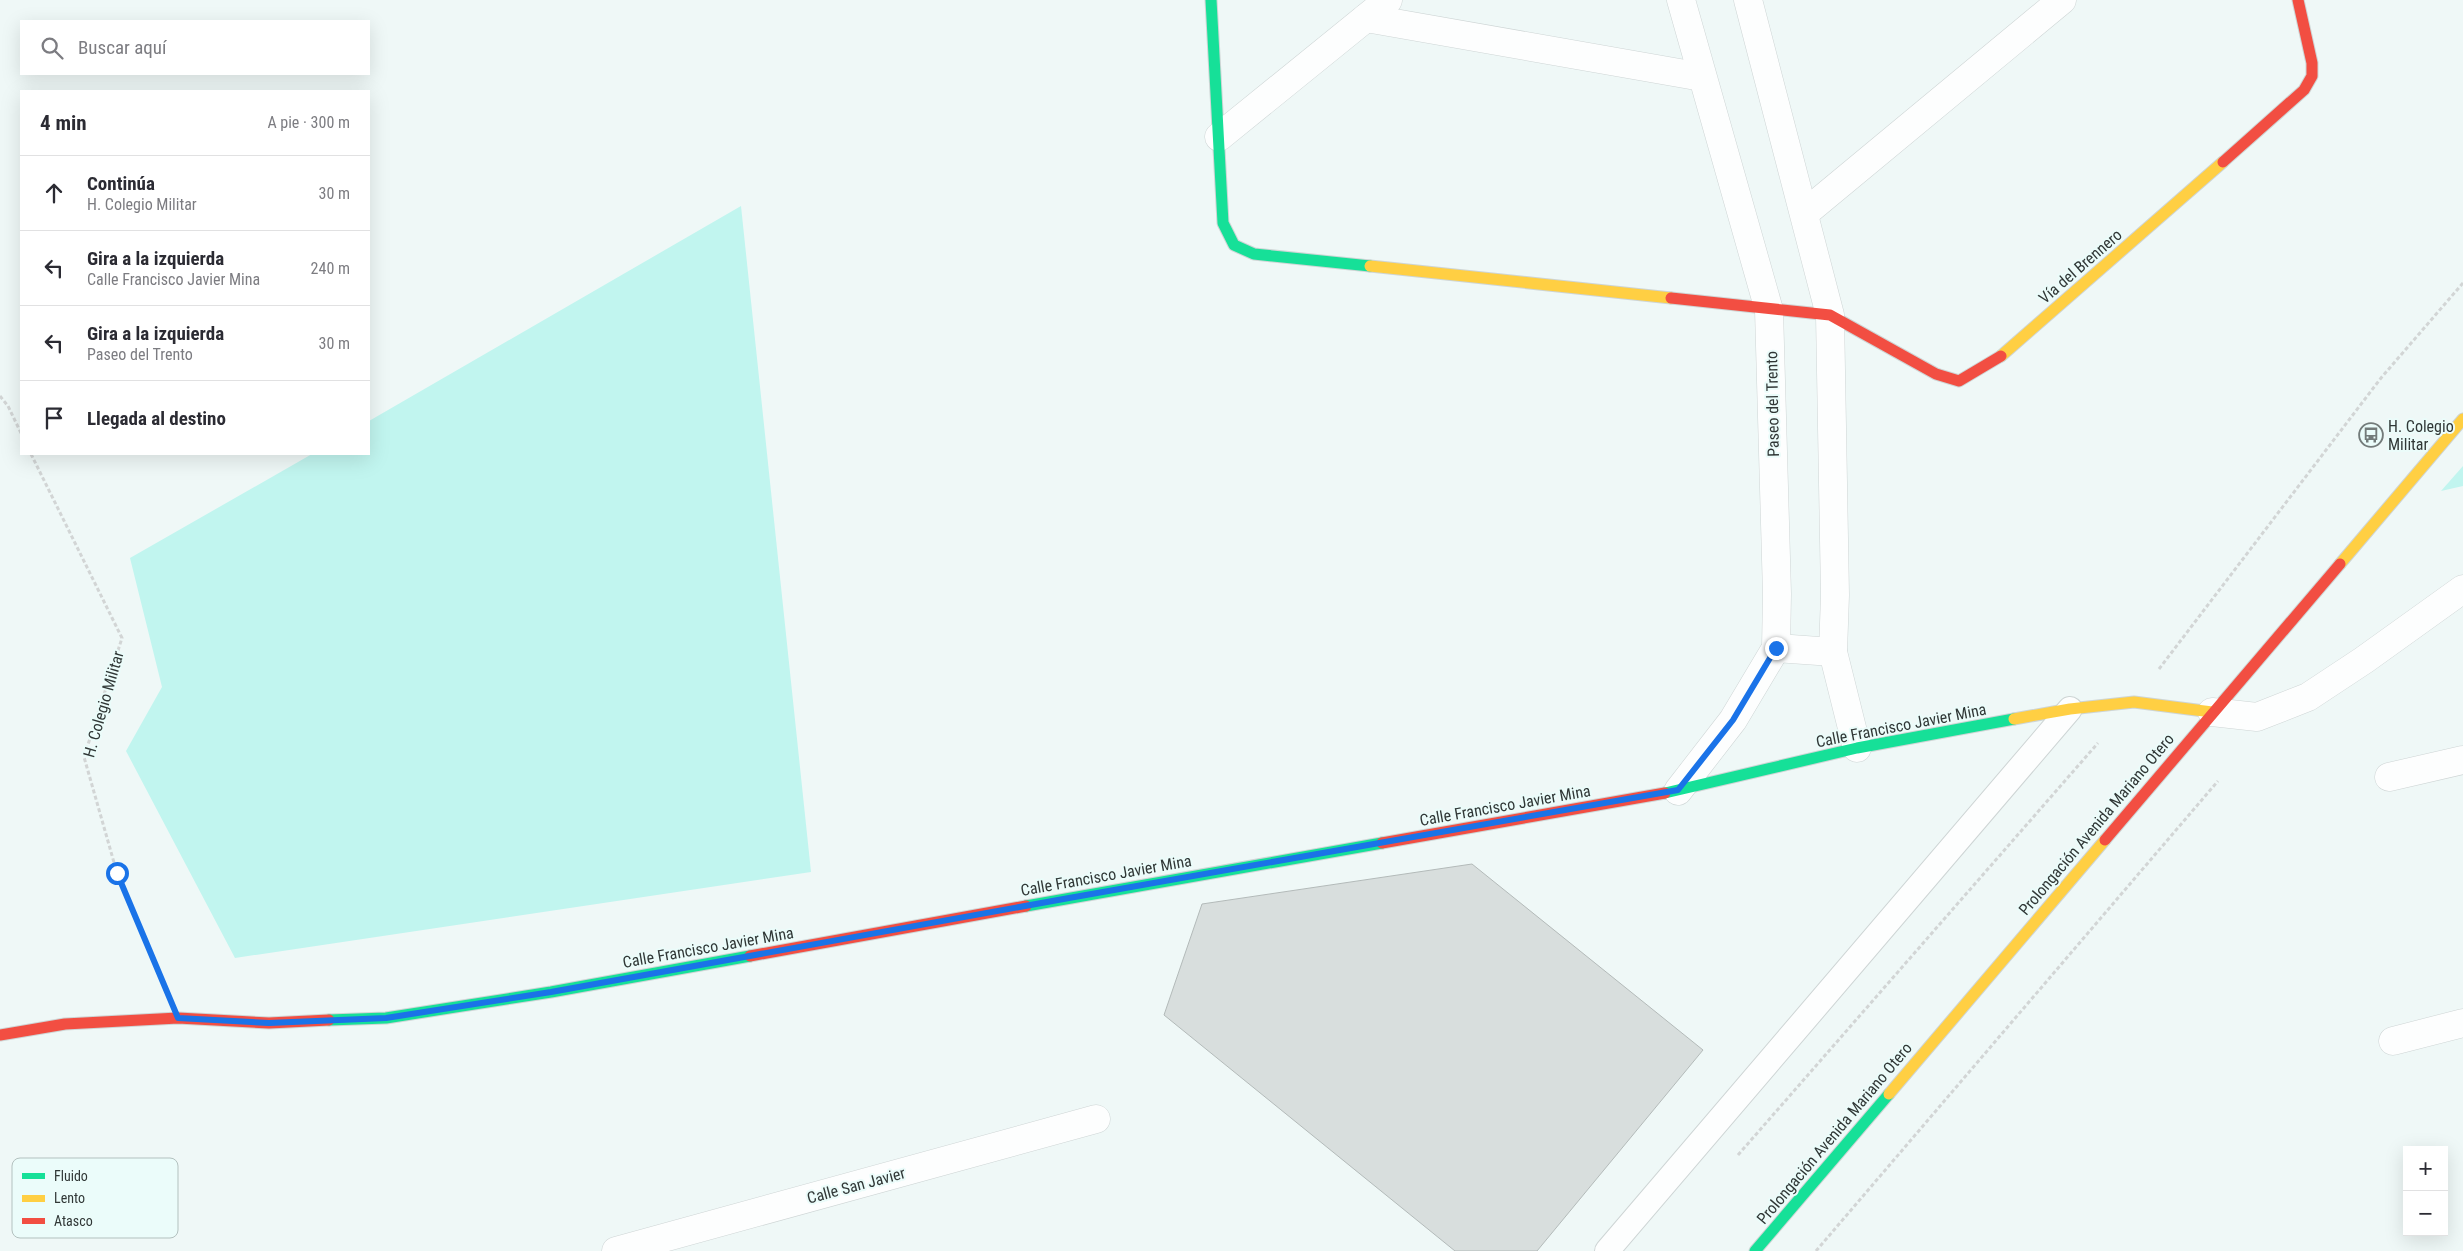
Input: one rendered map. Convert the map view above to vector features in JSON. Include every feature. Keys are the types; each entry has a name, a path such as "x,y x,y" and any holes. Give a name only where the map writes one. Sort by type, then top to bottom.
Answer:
{"street":[{"path":"1211,0 1223,223 1234,244 1254,254 1830,315"},
{"path":"1219,137 1388,0"},
{"name":"Paseo del Trento","path":"1678,790 1733,720 1776,648 1777,594 1770,310 1681,0"},
{"path":"1748,0 1830,315 1835,596 1834,652 1857,748"},
{"path":"1804,213 2062,0"},
{"name":"Vía del Brennero","path":"1830,315 1936,374 1959,381 1995,362 2304,90 2312,76 2312,63 2298,0"},
{"path":"1366,18 1702,77"},
{"name":"Prolongación Avenida Mariano Otero","path":"1759,1250 2212,712 2463,419"},
{"path":"2212,712 2257,717 2308,697 2364,660 2463,589"},
{"path":"1776,648 1834,652"},
{"name":"Calle Francisco Javier Mina","path":"0,1034 65,1024 178,1018 269,1023 386,1018 551,992 1678,790 1857,748 2070,709 2134,702 2212,712"},
{"path":"2389,778 2463,760"},
{"path":"2393,1041 2463,1023"},
{"name":"Calle San Javier","path":"616,1251 1096,1120"}],"lane":[{"path":"1607,1251 2070,709"}],"path":[{"path":"1732,1161 2134,702 2381,378 2463,283"},
{"path":"0,396 8,406 20,431"},
{"name":"H. Colegio Militar","path":"31,455 122,638 84,758 117,873 178,1018"},
{"path":"1816,1251 2218,780"}],"shaded area":[{"path":"741,206 811,872 235,958 126,751 162,687 130,558 310,455 370,455 370,420"},
{"path":"2463,466 2463,486 2441,491"}],"building":[{"path":"1472,864 1703,1050 1537,1251 1455,1251 1164,1015 1202,904"}],"traffic: fast":[{"path":"1211,0 1223,223 1234,245 1254,254 1370,266"},
{"path":"1665,793 1857,748 2014,719"},
{"path":"1026,906 1382,843"},
{"path":"329,1020 386,1018 551,992 750,956"},
{"path":"1755,1251 1889,1094"}],"traffic: slow":[{"path":"2001,356 2223,162"},
{"path":"1370,266 1671,298"},
{"path":"2340,564 2463,419"},
{"path":"2014,719 2070,709 2134,702 2212,712"},
{"path":"1889,1094 2105,840"}],"traffic: jam":[{"path":"2223,162 2304,90 2312,76 2312,63 2298,0"},
{"path":"1671,298 1830,315 1936,374 1959,381 2001,356"},
{"path":"2105,840 2340,564"},
{"path":"1382,843 1665,793"},
{"path":"750,956 1026,906"},
{"path":"0,1035 65,1024 178,1018 269,1023 329,1020"}],"place":[{"name":"H. Colegio Militar","path":"2371,435"}],"route":[{"path":"117,873 178,1018 269,1023 386,1018 551,992 1678,790 1733,720 1776,648"}]}
